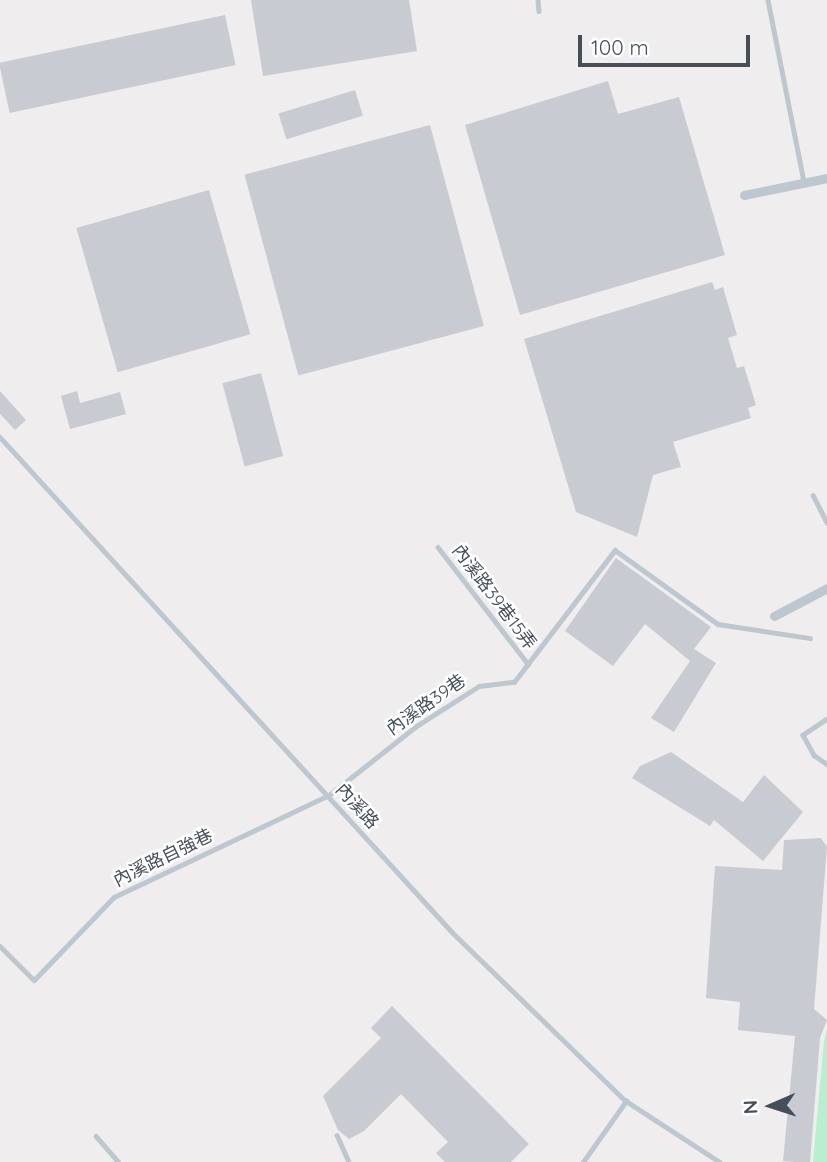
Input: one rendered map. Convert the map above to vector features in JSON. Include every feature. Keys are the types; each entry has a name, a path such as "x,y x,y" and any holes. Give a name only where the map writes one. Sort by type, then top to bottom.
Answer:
{"street":[{"path":"744,195 827,178"},
{"path":"774,616 827,588"}],"lane":[{"path":"538,0 539,11"},
{"path":"768,0 804,183"},
{"name":"內溪路","path":"0,437 452,932 626,1101 720,1162"},
{"path":"813,495 827,523"},
{"name":"內溪路39巷15弄","path":"438,547 528,664"},
{"name":"內溪路39巷","path":"329,795 415,727 478,686 514,682 615,550 718,624 810,638"},
{"path":"827,719 803,735 814,755 827,764"},
{"name":"內溪路自強巷","path":"0,946 34,980 114,897 329,795"},
{"path":"583,1162 626,1101"},
{"path":"337,1135 349,1162"},
{"path":"96,1136 119,1162"}],"green space":[{"path":"827,1029 827,1162 813,1162 824,1041"}],"building":[{"path":"251,0 409,0 417,51 263,76"},
{"path":"225,15 236,65 10,113 0,63"},
{"path":"608,81 618,114 679,97 725,255 520,315 465,125"},
{"path":"355,90 363,116 286,139 278,113"},
{"path":"430,125 484,326 298,376 245,175"},
{"path":"209,190 250,334 118,372 76,228"},
{"path":"712,282 715,290 723,287 737,335 728,338 737,368 744,366 756,405 748,408 751,418 673,442 681,467 653,475 637,537 576,512 524,339"},
{"path":"261,373 283,456 245,466 222,383"},
{"path":"0,391 26,420 15,430 0,414"},
{"path":"77,391 80,403 120,392 126,414 70,429 61,396"},
{"path":"616,558 711,627 694,649 716,663 674,732 651,718 690,661 645,624 613,666 565,631"},
{"path":"671,752 743,802 764,775 803,812 763,861 714,820 710,826 632,778 640,766"},
{"path":"821,838 827,847 814,1009 827,1020 820,1038 810,1162 783,1161 795,1036 738,1030 740,1002 706,998 715,866 782,870 784,840"},
{"path":"392,1006 529,1144 511,1162 445,1162 436,1153 448,1142 401,1094 364,1131 349,1139 338,1130 323,1096 381,1038 371,1028"}]}
